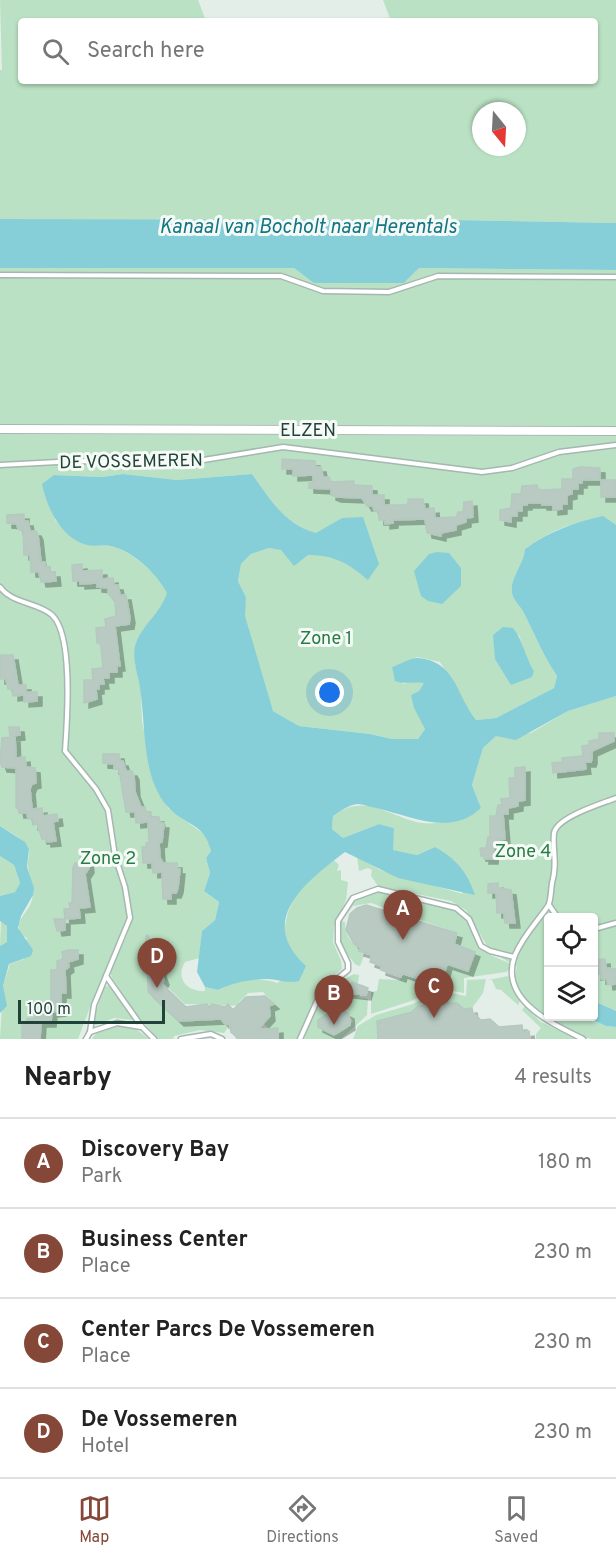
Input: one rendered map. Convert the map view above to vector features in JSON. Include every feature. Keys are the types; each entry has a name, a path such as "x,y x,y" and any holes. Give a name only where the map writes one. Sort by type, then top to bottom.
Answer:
{"street":[{"name":"ELZEN","path":"0,429 616,431"}],"lane":[{"path":"0,275 281,276 323,291 389,292 438,276 616,277"},
{"name":"DE VOSSEMEREN","path":"0,465 77,461 185,463 283,447 482,472 512,468 560,452 616,445"},
{"path":"0,587 19,601 51,614 58,623 63,639 69,699 65,751 96,789 108,810 115,856 125,887 130,918 94,1005 90,1032 86,1039"},
{"path":"583,1039 542,1019 530,1008 520,995 513,977 514,957 529,930 549,905 556,868 555,830 562,820 616,798"},
{"path":"300,1039 321,992 348,970 348,963 338,942 338,921 347,905 361,894 378,889 448,904 464,912 482,946 490,951 514,957"},
{"path":"549,905 555,913"},
{"path":"598,929 616,923"},
{"path":"106,976 142,1027 154,1039"},
{"path":"90,1032 117,1023 142,1027"},
{"path":"181,1039 212,1034 222,1039"}],"green space":[{"path":"0,0 198,0 205,18 18,18 18,84 598,84 598,18 390,18 383,0 616,0 616,223 453,220 0,219 0,70 2,70"},
{"path":"0,268 294,268 315,283 404,283 419,268 616,270 616,274 436,273 390,289 324,289 282,274 0,273"},
{"path":"0,278 280,279 319,293 383,295 440,278 616,279 616,426 0,424"},
{"path":"0,434 616,436 616,525 592,521 568,526 545,536 525,549 513,582 514,598 557,676 554,688 496,718 475,720 440,662 417,657 392,668 403,684 411,681 425,683 419,691 425,729 418,739 392,739 370,734 299,726 273,711 266,692 244,616 246,597 238,581 241,564 251,554 269,548 335,557 368,579 342,518 317,534 306,530 279,510 252,474 177,480 123,474 102,477 55,475 55,520 70,535 80,541 112,546 136,558 151,571 168,593 162,609 147,627 135,663 141,691 142,722 157,788 168,808 208,837 211,851 206,858 210,873 204,891 219,902 215,920 202,931 199,958 185,962 182,968 184,983 193,989 205,991 205,987 218,990 247,980 277,983 306,966 290,951 284,931 288,912 295,897 307,882 334,860 339,865 337,871 341,870 341,880 348,882 346,900 334,927 333,942 342,969 321,987 297,1039 279,1039 279,1028 269,1029 263,1023 270,1017 270,1006 274,1004 263,992 248,993 239,1002 244,1006 185,1004 163,983 162,941 152,945 150,941 146,941 147,992 179,1021 223,1019 228,1028 224,1033 200,1030 174,1036 173,1039 158,1039 132,1009 110,972 127,935 123,936 95,994 78,1039 0,1039 3,986 10,964 24,959 27,938 20,934 19,924 30,905 32,892 28,866 29,849 21,839 0,826","holes":["519,635 527,659 534,671 496,653 494,645"]},
{"name":"Zone 4","path":"616,696 616,1011 598,1003 598,913 544,913 544,1016 529,1003 520,991 516,979 517,967 490,951 466,910 451,901 378,886 371,876 372,870 368,868 359,871 357,857 380,870 463,894 435,847 417,855 392,850 394,828 379,824 343,838 332,829 333,816 347,808 360,806 384,810 422,823 436,823 481,808 472,785 483,748 496,736 531,733 568,711"},
{"path":"0,856 14,865 20,883 15,892 0,896"},
{"path":"378,891 447,906 461,912 479,945 488,954 509,963 510,969 506,972 464,978 464,993 442,989 432,991 411,1001 371,1014 371,992 377,991 379,979 399,980 402,975 429,982 434,973 444,976 458,933 371,903 353,906 344,918 359,896"},
{"path":"1,921 7,926 7,942 0,946"},
{"path":"340,921 345,922 350,940 360,948 359,951 365,953 360,966 356,965 342,945 339,933"},
{"path":"354,974 359,975 358,983 350,982 347,990 352,995 360,994 359,997 368,999 367,1015 341,1039 304,1039 317,1002 343,996 322,996 336,983","holes":["332,1011 352,1019 353,1022 334,1035 318,1027 318,1021"]},
{"path":"508,976 520,1001 518,1005 501,990 496,989 492,980 488,980"},
{"path":"486,979 483,993 472,1008 464,1009 457,1003 448,1003 442,998 433,998 427,1005 418,1006 412,1012 377,1021 378,1039 353,1039 358,1026 376,1015 413,1004 441,991 466,996 467,980"},
{"path":"109,985 134,1018 132,1020 114,1018 96,1025 93,1023 103,988"},
{"path":"525,1006 541,1022 576,1039 536,1039 536,1034 541,1028 522,1010"},
{"name":"Zone 4","path":"552,1021 595,1021 616,1027 616,1039 592,1039 581,1036"},
{"path":"117,1026 136,1029 149,1039 92,1039 97,1032"}],"water":[{"name":"Kanaal van Bocholt naar Herentals","path":"0,219 453,220 616,223 616,270 419,268 404,283 314,283 294,268 0,268"},
{"path":"123,474 177,480 252,474 279,510 295,524 316,533 342,518 363,517 379,564 368,580 354,569 333,558 308,555 294,566 281,550 269,548 251,554 241,564 238,581 246,597 245,616 273,711 299,726 370,734 392,739 418,739 425,729 414,708 411,695 419,691 424,683 395,681 392,667 412,659 431,660 448,672 476,720 496,718 554,688 557,676 512,593 513,582 525,549 552,533 593,518 603,516 616,525 616,696 568,711 516,740 496,736 483,748 472,785 481,808 469,817 444,823 430,822 358,804 333,816 332,829 343,838 379,824 394,828 393,850 417,855 435,847 460,866 475,895 398,878 345,852 303,889 292,903 286,917 285,933 291,949 306,966 299,981 265,979 241,982 218,990 205,987 197,972 202,931 215,920 219,902 204,891 210,873 206,858 211,851 199,829 168,807 153,781 146,750 135,660 135,648 139,636 167,593 151,571 128,553 111,546 87,545 70,536 57,521 47,503 42,484 54,475 102,477"},
{"path":"449,553 461,568 461,586 442,604 428,601 421,596 414,571 429,554"},
{"path":"503,627 513,628 534,671 532,677 511,685 495,659 493,635"},
{"path":"0,826 25,842 29,849 27,867 34,888 18,928 33,950 31,956 9,964 3,986 7,1006 0,1013 0,946 7,942 7,926 0,921 0,896 15,892 20,883 14,865 0,856"},
{"path":"598,1003 616,1011 616,1027 595,1021 598,1021"}],"building":[{"path":"282,459 315,461 316,467 321,467 323,477 329,477 331,482 354,481 354,485 372,486 372,495 384,495 384,505 404,505 408,504 408,499 423,499 425,509 434,508 435,518 456,517 458,512 463,512 464,502 472,501 473,517 466,518 466,522 456,525 456,530 441,533 441,536 427,533 425,519 393,520 393,523 385,524 385,520 379,520 379,511 374,511 373,506 367,506 362,498 336,497 331,495 331,489 309,488 309,483 313,482 313,475 293,476 293,469 282,469"},
{"path":"600,468 600,480 582,480 582,483 578,483 578,489 572,489 572,494 567,495 567,504 562,504 562,509 553,510 553,505 542,505 542,503 527,503 527,505 522,505 522,511 517,511 517,516 511,516 511,522 500,520 500,510 511,508 512,494 521,494 522,486 537,485 538,489 542,490 562,489 562,479 573,479 573,469"},
{"path":"601,480 616,480 616,497 601,497"},
{"path":"24,514 24,521 28,521 30,531 36,531 38,535 41,562 45,562 45,567 50,567 50,572 55,572 56,581 41,582 39,572 31,572 30,555 24,555 23,531 18,529 17,524 7,523 7,515"},
{"path":"82,564 82,571 102,570 102,579 113,578 114,585 118,585 120,595 126,595 130,618 129,624 115,626 120,666 117,666 117,672 109,672 109,678 103,678 104,684 99,684 99,689 96,689 97,699 84,703 84,680 93,680 92,669 103,668 96,628 106,627 105,619 116,616 115,602 108,593 108,588 97,587 97,583 80,584 80,581 73,581 72,565"},
{"path":"0,655 13,655 18,685 26,685 26,692 37,692 37,701 24,702 24,695 13,696 13,689 8,689 6,679 0,679"},
{"path":"9,727 19,727 20,735 10,736"},
{"path":"599,733 614,733 614,741 592,751 591,762 585,762 586,769 553,773 552,763 563,762 562,758 583,756 582,746 589,745 589,741 599,739"},
{"path":"15,737 16,758 25,757 26,767 35,768 36,783 32,784 30,789 32,809 42,808 43,816 57,814 58,821 53,822 56,841 46,842 46,839 42,839 37,824 33,825 33,819 28,819 27,813 19,813 16,808 16,768 2,767 0,761 2,738"},
{"path":"103,754 119,754 126,771 132,771 134,775 135,792 141,807 145,807 146,812 151,812 151,817 159,817 160,823 164,823 162,842 159,843 160,858 163,863 177,863 177,869 180,869 178,888 176,893 171,893 171,899 163,899 162,872 153,873 152,863 143,863 142,847 146,847 146,843 149,842 148,822 136,823 135,812 126,812 119,769 114,769 114,764 103,763"},
{"path":"525,767 525,800 518,801 518,806 508,808 508,814 503,814 505,839 498,840 498,845 494,846 493,859 484,859 480,848 486,848 488,837 490,837 490,816 496,816 498,805 502,805 501,799 510,798 509,778 515,778 515,768"},
{"path":"80,857 88,857 89,868 85,874 90,907 79,908 80,918 65,919 64,909 70,909 69,903 72,903 73,868 75,863 81,863"},
{"path":"498,883 498,888 511,890 515,923 505,923 504,913 497,913 496,893 488,893 488,884"},
{"path":"366,905 457,933 454,944 475,952 468,971 447,964 444,975 435,972 432,988 424,987 425,981 402,973 401,977 381,970 382,966 370,962 372,955 359,951 360,948 354,944 346,930 350,914"},
{"path":"54,919 65,919 65,930 57,931"},
{"path":"148,935 153,950 162,941 161,972 164,980 162,984 186,1007 207,1004 209,1007 212,1004 225,1007 228,1004 233,1010 246,997 265,996 274,1004 269,1006 270,1016 257,1030 278,1028 278,1039 238,1038 231,1032 230,1024 225,1024 221,1019 179,1021 148,992 146,936"},
{"path":"78,950 78,959 68,962 69,967 65,970 66,993 61,993 61,1011 52,1012 51,1022 41,1022 40,1039 22,1039 22,1025 27,1025 27,1019 35,1018 35,1013 41,1013 41,1007 46,1007 45,1002 51,1002 51,970 57,970 57,961 63,959 62,952"},
{"path":"605,959 606,968 616,969 616,984 608,985 607,979 601,979 601,974 598,975 598,960"},
{"path":"352,982 368,988 366,995 349,993 347,986"},
{"path":"442,997 448,1003 457,1003 464,1009 472,1008 473,1013 481,1020 490,1019 499,1027 522,1025 523,1032 529,1031 530,1039 378,1039 377,1021 412,1012 418,1006 427,1005 433,998"},
{"path":"341,1010 349,1014 350,1025 334,1035 318,1027 318,1020 332,1011 339,1014"}],"place":[{"name":"Discovery Bay","path":"403,940"},
{"name":"De Vossemeren","path":"157,988"},
{"name":"Center Parcs De Vossemeren","path":"434,1018"},
{"name":"Business Center","path":"334,1025"}],"park label":[{"name":"Zone 1","path":"326,638"},
{"name":"Zone 2","path":"108,858"}]}
